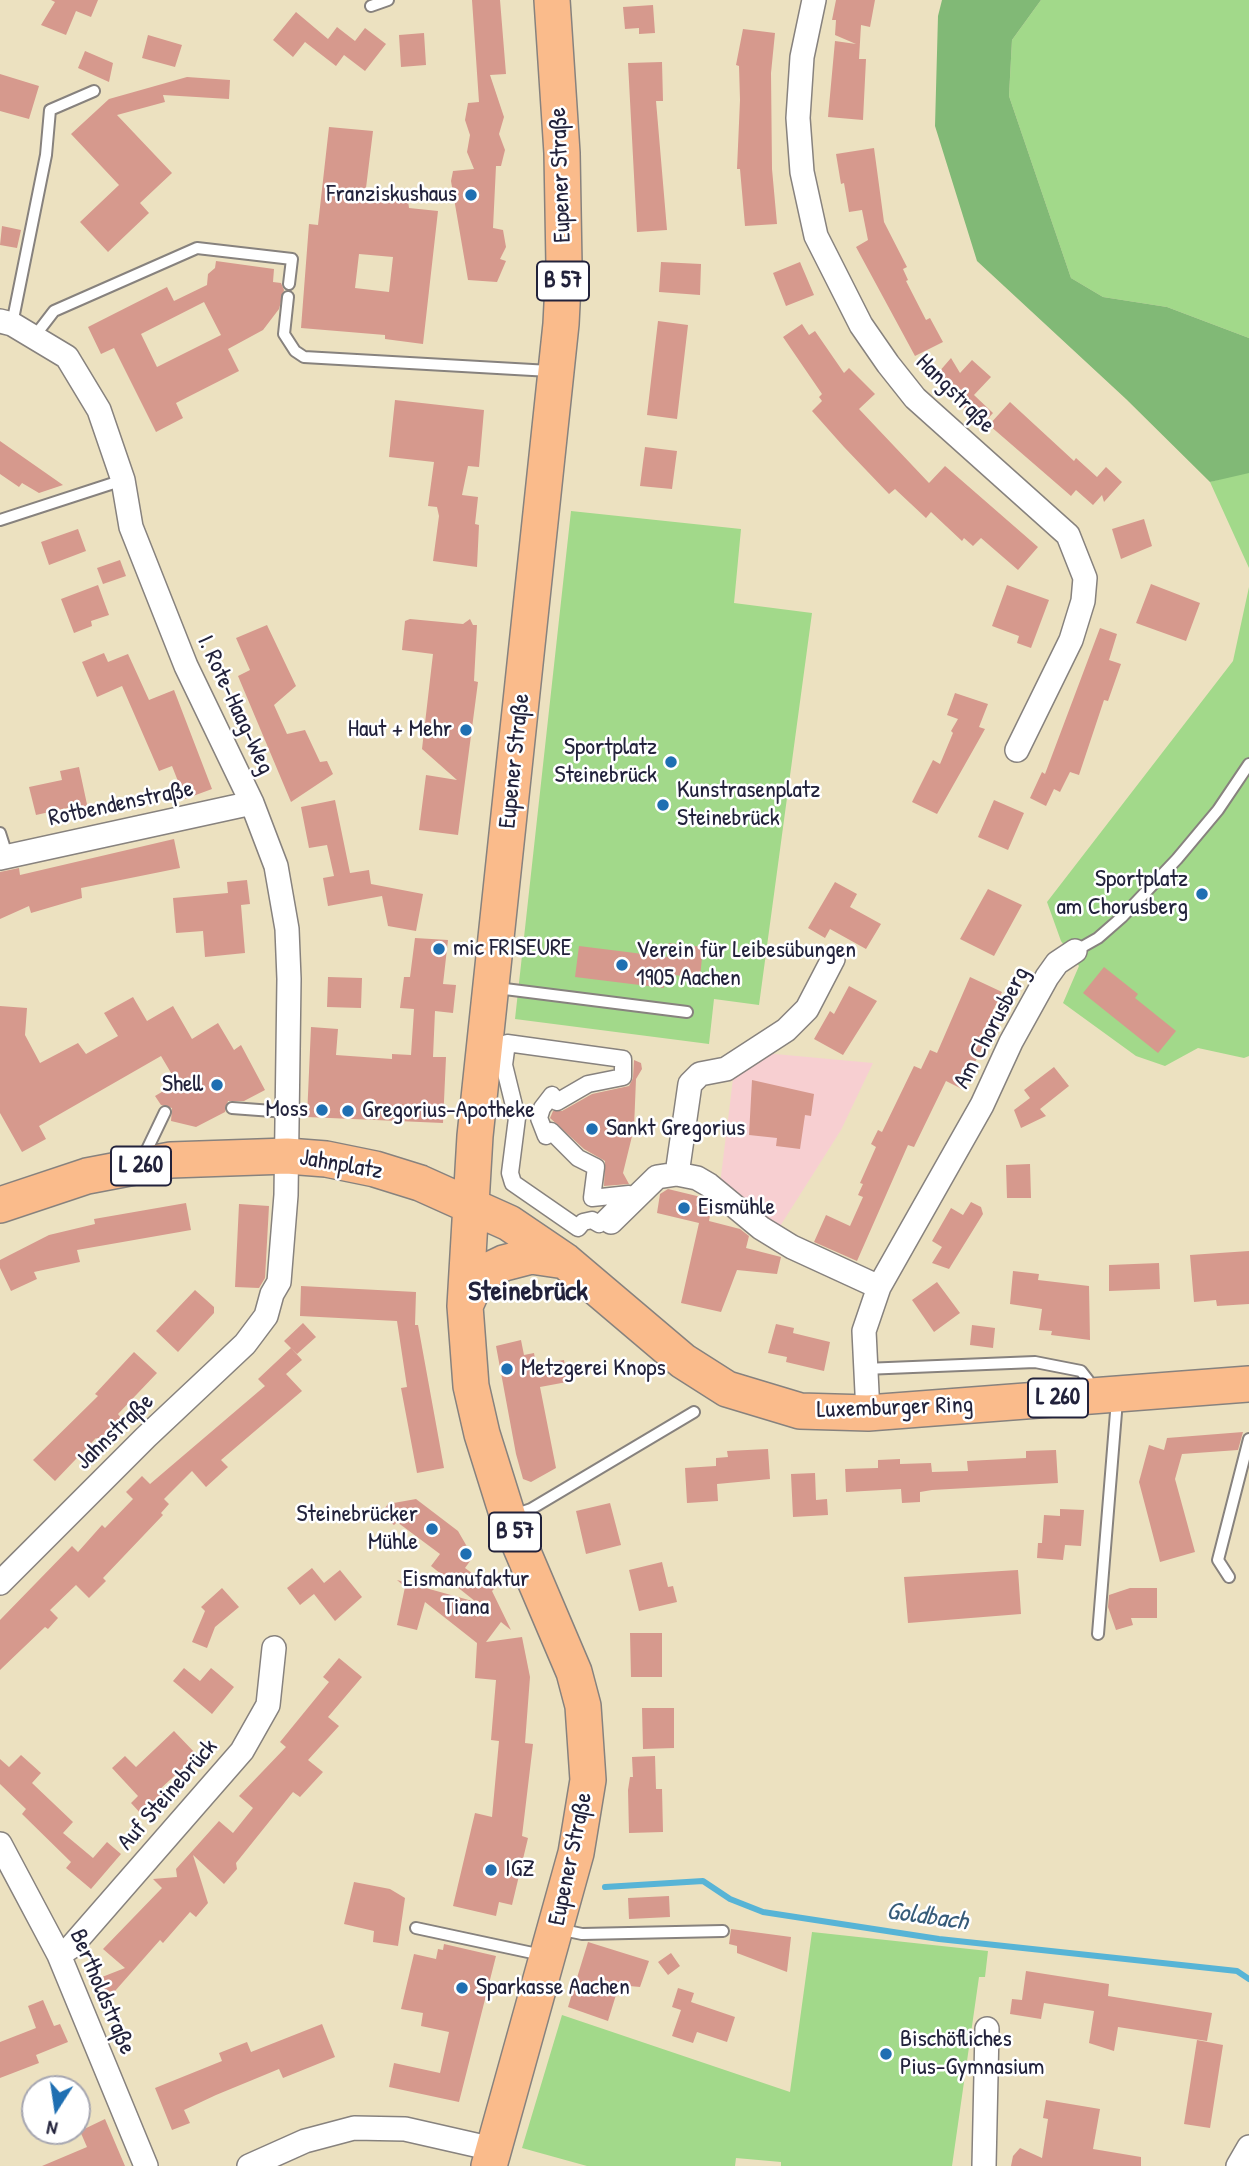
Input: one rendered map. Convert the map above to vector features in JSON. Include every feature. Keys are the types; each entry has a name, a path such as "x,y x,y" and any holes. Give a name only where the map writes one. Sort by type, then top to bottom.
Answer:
{"main road":[{"name":"Eupener Straße","path":"491,2158 552,1942 583,1821 588,1780 583,1706 555,1622 508,1517 482,1434 471,1386 465,1306 470,1203 556,371 564,265 562,153 552,0"},
{"name":"Jahnplatz","path":"287,1156 326,1159 375,1169 470,1203"},
{"name":"L 260","path":"0,1205 87,1176 171,1160 287,1156"},
{"name":"Luxemburger Ring","path":"470,1203 516,1227 565,1261 683,1361 727,1389 800,1411 868,1413 1249,1384"},
{"name":"B 57","path":"465,1306 479,1275 504,1263 531,1256 565,1261"}],"street":[{"name":"Hangstraße","path":"814,0 802,57 798,118 802,172 816,236 861,325 888,364 915,398 1069,535 1085,578 1083,601 1071,640 1017,750"},
{"name":"I. Rote-Haag-Weg","path":"6,323 67,357 99,410 123,480 131,527 186,666 253,803 276,866 287,929 287,1156"},
{"name":"Rotbendenstraße","path":"3,857 253,803"},
{"name":"Am Chorusberg","path":"868,1413 864,1331 879,1287 982,1105 1011,1042 1047,976 1057,963 1075,951"},
{"path":"677,1174 690,1084 699,1074 726,1069 786,1030 807,1009 833,959"},
{"path":"507,1043 623,1059 623,1077 588,1084 557,1102 552,1095 542,1108 539,1118 546,1136 551,1131 578,1158 596,1167 592,1198 629,1194 599,1224 593,1220 583,1222 578,1228 550,1209 513,1183 510,1173 517,1118 504,1065 507,1043"},
{"name":"Jahnplatz","path":"266,1316 272,1294 279,1282 287,1156"},
{"path":"611,1222 657,1177 677,1174 709,1185 761,1228 792,1247 879,1287"},
{"name":"Jahnstraße","path":"0,1583 146,1437 245,1344 266,1316"},
{"name":"Auf Steinebrück","path":"59,1955 71,1947 242,1751 268,1705 274,1648"},
{"name":"Bertholdstraße","path":"0,1844 59,1955 146,2166"},
{"path":"984,2166 987,2029"},
{"path":"249,2166 305,2141 354,2128 405,2129 491,2158"},
{"path":"1238,2166 1249,2147"}],"lane":[{"path":"371,6 388,0"},
{"name":"I. Rote-Haag-Weg","path":"6,323 46,155 50,110 94,91"},
{"path":"34,337 54,311 197,248 292,258 289,284"},
{"path":"288,297 284,334 295,351 304,357 556,371"},
{"path":"0,520 123,480"},
{"name":"Am Chorusberg","path":"1075,951 1098,938 1122,917 1168,869 1218,810 1249,764"},
{"path":"0,833 3,857"},
{"path":"491,987 687,1012"},
{"path":"232,1108 286,1112"},
{"path":"140,1167 164,1112"},
{"name":"Luxemburger Ring","path":"864,1369 1035,1362 1081,1371 1103,1394"},
{"path":"1098,1634 1118,1416 1103,1394"},
{"path":"508,1517 531,1509 694,1412"},
{"path":"1229,1577 1218,1560 1249,1439"},
{"path":"416,1928 552,1942 582,1934 723,1931"}],"shaded area":[{"path":"764,1053 873,1063 841,1130 777,1231 720,1184 734,1071"}],"green space":[{"path":"942,0 1041,0 1012,40 1009,96 1071,278 1103,297 1167,307 1249,338 1249,473 1210,482 1126,399 977,261 935,126 938,16"},
{"path":"1041,0 1249,0 1249,338 1167,307 1103,297 1071,278 1009,96 1012,40"},
{"path":"1243,472 1249,473 1249,568 1210,482"},
{"name":"Kunstrasenplatz Steinebrück","path":"571,511 741,529 734,603 812,613 759,1005 714,999 709,1044 515,1019"},
{"path":"1249,587 1249,1056 1244,1058 1198,1048 1165,1066 1136,1056 1063,1003 1079,966 1061,941 1047,902 1233,661"},
{"name":"Bischöfliches Pius-Gymnasium","path":"812,1932 988,1951 985,1977 979,1977 952,2166 781,2166 781,2162 736,2158 735,2166 587,2166 522,2148 562,2015 790,2092"}],"building":[{"path":"51,0 98,0 91,17 76,11 66,35 41,25 55,2"},
{"name":"Franziskushaus","path":"472,0 500,0 506,74 490,75 504,117 499,134 505,150 501,166 496,166 493,228 503,230 506,247 500,259 506,261 497,282 468,280 451,181 453,171 474,169 467,152 470,135 465,120 468,103 479,102"},
{"path":"836,0 875,0 870,27 861,25 859,59 866,59 863,120 828,117 835,41 856,44 835,35 836,20 832,20"},
{"path":"653,5 655,33 639,34 639,28 625,29 623,7"},
{"path":"296,12 328,39 337,27 355,41 365,28 386,44 365,71 344,55 336,66 305,42 293,57 273,40"},
{"path":"743,29 775,33 771,73 772,169 777,224 745,226 740,169 737,169 740,100 739,66 736,65"},
{"path":"424,33 426,65 401,67 399,35"},
{"path":"148,35 182,45 175,67 142,58"},
{"path":"85,51 113,63 109,82 78,68"},
{"path":"662,62 663,101 656,101 667,230 637,232 628,63"},
{"path":"0,74 39,86 29,119 0,111"},
{"path":"187,77 230,80 229,99 163,95 165,102 117,115 172,173 140,203 149,213 108,252 80,222 119,185 71,134 109,99"},
{"path":"329,127 373,131 365,196 408,201 409,208 438,211 423,344 385,339 385,335 301,328 309,224 318,225","holes":["359,254 393,257 389,292 355,288"]},
{"path":"874,148 884,222 907,267 903,269 908,280 906,281 926,320 930,318 943,342 915,356 856,247 868,240 862,210 849,212 844,183 841,184 836,154"},
{"path":"2,226 21,230 17,248 0,245"},
{"path":"216,261 274,269 273,282 281,283 284,290 279,309 263,330 228,349 239,371 176,403 183,418 156,432 114,348 101,354 88,327 167,287 174,301 207,285 208,274 215,268","holes":["204,302 221,335 157,367 141,334"]},
{"path":"661,262 701,264 700,295 659,292"},
{"path":"800,262 814,295 786,306 773,273"},
{"path":"658,321 688,325 677,419 647,415"},
{"path":"802,324 809,335 815,331 844,373 849,368 875,394 859,409 929,483 945,466 1038,547 1018,570 981,538 973,546 964,538 962,541 931,512 926,518 895,489 889,494 812,411 822,401 819,397 822,394 783,337"},
{"path":"951,358 960,373 972,360 991,377 974,395 993,413 983,424 932,380"},
{"path":"395,400 484,410 479,467 468,466 462,495 478,497 475,524 479,525 477,567 433,561 439,516 437,507 428,506 434,462 389,457"},
{"path":"1010,402 1074,461 1076,458 1097,477 1106,467 1122,482 1104,502 1102,495 1093,505 1076,490 1071,496 989,425"},
{"path":"0,441 63,485 39,493 22,483 19,487 0,474"},
{"path":"645,447 677,451 672,489 640,486"},
{"path":"1144,519 1152,546 1121,559 1112,529"},
{"path":"78,529 86,551 49,565 41,542"},
{"path":"120,560 126,576 103,584 97,568"},
{"path":"1151,584 1200,603 1186,641 1136,623"},
{"path":"98,585 109,615 91,621 92,626 74,633 61,599"},
{"path":"1007,585 1049,600 1031,648 1017,643 1019,636 992,626"},
{"path":"410,619 463,624 470,619 473,625 477,625 474,681 478,682 458,835 419,830 426,775 457,780 422,749 433,654 402,650 405,621"},
{"path":"267,625 296,686 274,705 287,734 305,730 320,762 327,761 333,774 291,802 238,676 250,670 236,638"},
{"path":"1100,628 1117,634 1109,660 1121,664 1108,701 1104,700 1079,775 1070,772 1060,792 1054,789 1046,806 1030,798 1042,772 1045,774"},
{"path":"104,653 108,662 128,654 149,700 174,690 212,789 185,799 172,766 159,771 122,686 97,697 82,662"},
{"path":"955,693 988,704 979,727 985,729 937,814 912,802 933,760 940,764 953,733 951,731 958,719 947,715"},
{"path":"79,767 88,809 68,813 67,808 36,815 29,787 62,780 60,771"},
{"path":"335,800 350,873 369,870 371,884 423,894 416,931 388,926 382,896 328,906 323,878 334,876 327,845 309,848 301,807"},
{"path":"994,800 1024,813 1008,850 978,837"},
{"path":"174,839 180,868 81,888 82,898 31,913 29,906 0,919 0,872 19,868 20,875"},
{"path":"247,880 250,904 241,905 245,953 205,957 203,931 176,933 173,898 228,893 227,882"},
{"path":"835,882 857,894 850,907 881,924 866,949 830,929 825,938 808,928"},
{"path":"988,889 1022,905 994,956 960,939"},
{"path":"415,938 448,940 443,984 456,985 453,1013 435,1011 433,1057 446,1057 443,1123 307,1117 311,1027 338,1029 336,1055 392,1059 392,1054 411,1055 414,1009 400,1008 404,977 410,977"},
{"name":"Verein für Leibesübungen 1905 Aachen","path":"669,943 703,947 700,978 665,974 664,988 575,977 579,946 667,957"},
{"path":"1104,967 1138,994 1135,998 1176,1031 1158,1053 1083,993"},
{"path":"328,977 362,978 361,1008 327,1007"},
{"path":"970,977 1002,992 977,1044 983,1046 962,1089 946,1081 914,1147 908,1145 857,1261 814,1242 826,1215 850,1226 863,1197 858,1195 863,1184 860,1183 876,1147 871,1144 878,1130 882,1132 914,1066 921,1069 930,1050 937,1053"},
{"path":"849,986 877,1001 843,1055 814,1039 830,1011 834,1014"},
{"path":"133,997 147,1021 173,1006 192,1039 218,1023 234,1050 241,1045 265,1090 244,1101 228,1101 225,1112 196,1127 171,1121 172,1108 161,1105 155,1096 177,1083 161,1056 39,1126 46,1139 22,1152 0,1113 0,1006 27,1008 25,1035 40,1063 78,1043 86,1054 118,1036 104,1013"},
{"name":"Sankt Gregorius","path":"634,1060 641,1063 642,1069 636,1079 634,1128 623,1173 629,1184 604,1186 605,1161 584,1149 550,1118 553,1111 562,1111 592,1094 629,1086 633,1078"},
{"path":"1054,1067 1069,1086 1040,1109 1046,1116 1021,1128 1014,1110 1030,1098 1024,1090"},
{"path":"752,1080 814,1094 811,1116 805,1115 800,1149 776,1146 777,1138 749,1135"},
{"path":"1030,1164 1031,1198 1007,1198 1006,1165"},
{"path":"668,1189 701,1197 712,1206 709,1221 740,1229 749,1236 746,1248 781,1257 777,1274 737,1270 721,1312 681,1303 699,1223 657,1213 660,1194"},
{"path":"971,1202 981,1207 983,1214 949,1269 932,1263 942,1247 932,1241 951,1208 963,1215"},
{"path":"186,1203 191,1230 77,1250 80,1262 34,1272 37,1279 11,1291 0,1268 0,1260 49,1235 95,1224 94,1219"},
{"path":"239,1204 269,1206 265,1278 259,1288 235,1287"},
{"path":"1249,1251 1249,1304 1217,1306 1216,1300 1194,1302 1190,1255"},
{"path":"1159,1263 1160,1289 1109,1291 1109,1265"},
{"path":"1013,1271 1039,1274 1038,1280 1089,1286 1090,1340 1051,1335 1052,1331 1039,1330 1042,1309 1010,1304"},
{"path":"937,1282 960,1313 934,1332 912,1300"},
{"path":"301,1286 416,1292 415,1325 418,1325 444,1468 417,1473 401,1388 407,1387 397,1321 300,1316"},
{"path":"195,1290 214,1307 214,1313 178,1352 156,1331"},
{"path":"303,1323 316,1337 297,1354 284,1341"},
{"path":"776,1324 794,1328 793,1333 830,1342 824,1371 786,1362 787,1357 768,1353"},
{"path":"972,1325 995,1328 993,1348 970,1345"},
{"path":"521,1340 524,1355 534,1353 536,1365 564,1360 567,1382 540,1387 556,1468 531,1482 523,1479 516,1454 496,1346"},
{"path":"291,1348 302,1360 286,1374 302,1391 221,1460 228,1467 206,1487 192,1471 164,1499 169,1504 161,1513 163,1515 103,1578 106,1581 89,1598 76,1585 50,1610 58,1618 0,1670 0,1620 72,1546 78,1552 102,1525 105,1528 133,1499 126,1492 142,1476 150,1484 265,1386 258,1379"},
{"path":"134,1352 157,1373 118,1414 122,1419 100,1441 96,1438 55,1481 33,1460 98,1396 95,1394"},
{"path":"1243,1432 1238,1450 1182,1454 1175,1479 1195,1552 1160,1562 1139,1482 1149,1445 1164,1450 1167,1438"},
{"path":"768,1449 770,1479 717,1484 718,1501 687,1503 685,1468 716,1466 716,1458 728,1457 727,1451"},
{"path":"1056,1450 1058,1483 932,1490 920,1492 920,1502 902,1503 901,1489 846,1492 845,1469 878,1468 878,1460 900,1459 900,1464 931,1463 932,1472 968,1471 967,1461 1026,1458 1026,1451"},
{"path":"815,1473 816,1500 827,1499 828,1515 793,1517 791,1474"},
{"path":"416,1499 458,1531 473,1557 465,1568 494,1589 492,1591 511,1630 501,1622 486,1642 522,1637 530,1677 525,1743 533,1744 522,1836 528,1838 512,1905 499,1902 496,1916 453,1906 475,1813 492,1817 499,1741 491,1740 496,1680 475,1678 477,1643 425,1602 417,1630 397,1625 405,1587 397,1580 476,1602 431,1566 440,1554 397,1522 394,1525 380,1515 388,1504"},
{"path":"610,1503 621,1545 586,1554 576,1511"},
{"path":"1060,1509 1084,1510 1081,1546 1065,1545 1063,1560 1037,1558 1038,1543 1042,1543 1044,1515 1060,1516"},
{"path":"662,1562 668,1587 673,1586 677,1602 639,1611 629,1570"},
{"path":"312,1568 324,1583 340,1570 362,1597 335,1621 314,1594 300,1605 287,1588"},
{"path":"1018,1570 1021,1614 908,1623 904,1577"},
{"path":"222,1588 239,1607 215,1627 207,1648 192,1642 205,1611 201,1607"},
{"path":"1130,1588 1157,1588 1157,1618 1131,1618 1133,1625 1116,1630 1108,1607 1109,1595"},
{"path":"630,1633 662,1633 662,1677 631,1677"},
{"path":"339,1658 362,1677 328,1717 339,1726 308,1760 323,1772 300,1797 293,1792 236,1863 237,1869 224,1884 193,1855 208,1903 196,1917 190,1912 163,1943 160,1940 115,1991 103,1995 97,1979 125,1968 103,1949 162,1888 153,1879 177,1877 176,1869 219,1821 233,1833 253,1808 239,1796 286,1747 280,1742 329,1682 323,1677"},
{"path":"184,1668 200,1681 211,1668 234,1687 212,1714 173,1681"},
{"path":"642,1708 674,1708 674,1748 643,1749"},
{"path":"174,1731 197,1755 158,1791 163,1796 143,1816 131,1803 138,1796 112,1768 125,1756 136,1767"},
{"path":"21,1755 41,1773 32,1783 73,1822 63,1833 93,1858 107,1842 121,1854 91,1889 66,1868 71,1862 22,1814 26,1809 0,1784 0,1759 9,1767"},
{"path":"655,1756 656,1789 662,1789 663,1832 629,1833 628,1790 630,1777 633,1777 632,1757"},
{"path":"354,1882 390,1889 405,1898 398,1946 373,1942 374,1931 344,1924"},
{"path":"669,1896 670,1917 629,1919 628,1898"},
{"path":"731,1929 791,1937 787,1972 737,1953 737,1946 729,1944"},
{"path":"588,1942 649,1961 640,1987 619,1985 608,2021 568,2007"},
{"path":"444,1944 496,1956 459,2102 389,2087 394,2063 440,2073 449,2032 421,2026 423,2013 401,2009 414,1954 436,1959 438,1949 443,1950"},
{"path":"671,1953 680,1966 668,1975 658,1962"},
{"path":"1026,1971 1109,1984 1108,1996 1212,2013 1207,2041 1118,2027 1114,2051 1089,2043 1094,2011 1044,2003 1041,2019 1010,2014 1012,1999 1022,2000"},
{"path":"678,1988 694,1993 691,2002 735,2017 727,2042 697,2032 693,2043 672,2036 681,2010 672,2007"},
{"path":"43,2000 54,2026 60,2024 68,2042 36,2055 39,2063 0,2078 0,2042 36,2028 28,2006"},
{"path":"322,2024 335,2057 283,2078 279,2069 216,2095 184,2110 190,2123 172,2130 155,2088 222,2061 219,2053 247,2042 251,2052"},
{"path":"1197,2040 1223,2045 1210,2128 1184,2124"},
{"path":"1046,2100 1100,2109 1093,2149 1141,2157 1141,2166 1011,2166 1013,2156 1020,2148 1042,2158 1048,2119 1043,2118"},
{"path":"105,2119 125,2166 42,2166 91,2145 91,2126"}],"waterway":[{"name":"Goldbach","path":"605,1887 703,1881 730,1899 763,1912 939,1939 1237,1971 1249,1979"}],"place":[{"name":"Franziskushaus","path":"471,195"},
{"name":"Haut + Mehr","path":"466,730"},
{"name":"Sportplatz Steinebrück","path":"671,762"},
{"name":"Kunstrasenplatz Steinebrück","path":"663,805"},
{"name":"Sportplatz am Chorusberg","path":"1202,894"},
{"name":"mic FRISEURE","path":"439,949"},
{"name":"Verein für Leibesübungen 1905 Aachen","path":"622,965"},
{"name":"Shell","path":"217,1085"},
{"name":"Moss","path":"322,1110"},
{"name":"Gregorius-Apotheke","path":"348,1111"},
{"name":"Sankt Gregorius","path":"592,1129"},
{"name":"Eismühle","path":"684,1208"},
{"name":"Metzgerei Knops","path":"507,1369"},
{"name":"Steinebrücker Mühle","path":"432,1529"},
{"name":"Eismanufaktur Tiana","path":"466,1554"},
{"name":"IGZ","path":"491,1870"},
{"name":"Sparkasse Aachen","path":"462,1988"},
{"name":"Bischöfliches Pius-Gymnasium","path":"886,2054"}],"district":[{"name":"Steinebrück","path":"528,1293"}]}
